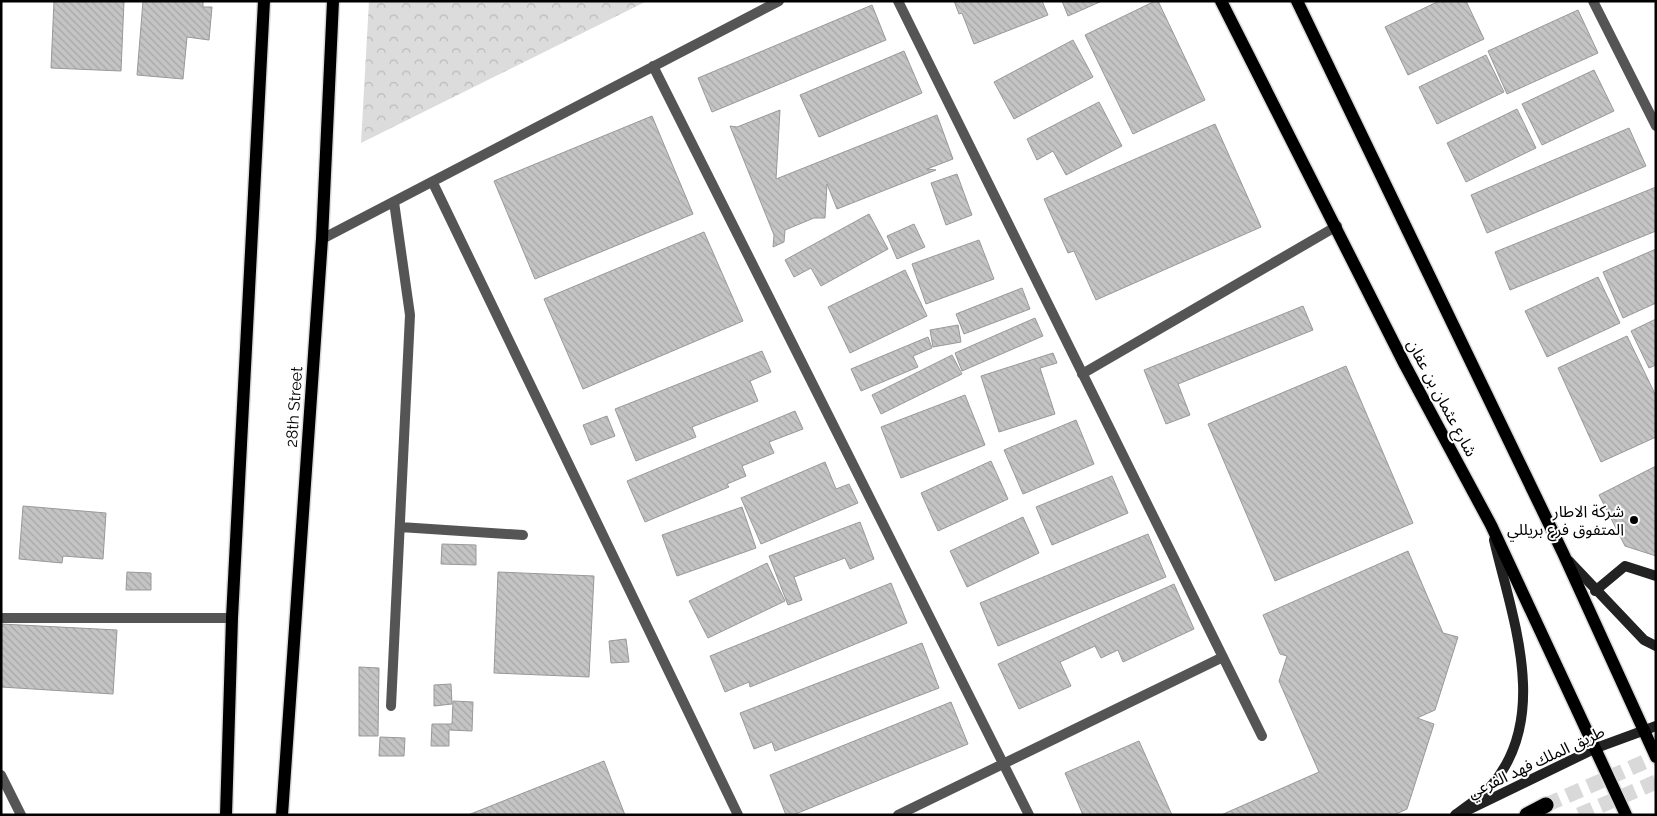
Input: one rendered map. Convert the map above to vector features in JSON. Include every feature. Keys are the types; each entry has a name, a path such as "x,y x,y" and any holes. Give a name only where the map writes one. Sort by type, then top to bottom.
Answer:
{"highway":[{"path":"1527,815 1546,805"}],"main road":[{"path":"226,815 232,618 264,1"},
{"name":"28th Street","path":"282,815 322,239 333,1"},
{"name":"شارع عثمان بن عفان","path":"1221,1 1337,226 1405,365 1491,524 1626,815"},
{"path":"1300,2 1562,554 1650,729 1656,757"},
{"path":"1457,815 1490,787 1505,766 1517,737 1523,710 1521,657 1491,524"},
{"path":"1562,554 1595,591 1644,640 1656,646"},
{"path":"1595,591 1625,566 1656,576"},
{"name":"طريق الملك فهد الفرعي","path":"1457,815 1596,748 1650,729"}],"street":[{"path":"322,239 433,183 779,1"},
{"path":"898,1 1262,736"},
{"path":"1593,1 1656,126"},
{"path":"653,66 1029,815"},
{"path":"433,183 738,815"},
{"path":"391,706 410,315 394,202"},
{"path":"1082,374 1337,226"},
{"path":"400,527 523,536"},
{"path":"1,618 232,618"},
{"path":"898,815 1223,657"},
{"path":"1,775 21,815"}],"green space":[{"path":"369,1 647,1 361,143"}],"building":[{"path":"54,1 124,1 121,71 51,68"},
{"path":"143,1 203,1 203,7 212,7 209,40 187,37 183,79 137,75"},
{"path":"954,1 1042,1 1048,15 974,44 962,13 959,14"},
{"path":"1062,1 1102,1 1068,16"},
{"path":"1158,1 1205,100 1133,134 1085,35"},
{"path":"1439,1 1466,1 1484,39 1408,75 1385,27"},
{"path":"872,5 886,40 712,112 698,78"},
{"path":"1578,10 1598,53 1507,94 1488,51"},
{"path":"1073,40 1093,77 1014,119 994,82"},
{"path":"904,51 922,93 819,137 800,95"},
{"path":"1486,55 1504,92 1437,124 1419,87"},
{"path":"1594,70 1614,111 1542,145 1522,104"},
{"path":"1099,102 1122,146 1066,175 1053,151 1037,160 1027,139"},
{"path":"1517,109 1536,148 1466,182 1447,143"},
{"path":"780,110 776,179 937,115 953,159 927,169 936,170 837,209 827,184 825,218 814,218 785,230 784,242 773,247 774,235 730,126 737,127"},
{"path":"652,116 693,214 535,279 494,181"},
{"path":"1215,124 1261,227 1096,300 1074,251 1068,253 1044,199"},
{"path":"1629,128 1646,166 1487,233 1471,195"},
{"path":"957,174 972,215 946,225 931,183"},
{"path":"1656,187 1656,231 1510,290 1495,252"},
{"path":"869,214 888,249 821,286 811,268 794,277 785,260"},
{"path":"914,224 925,247 897,259 887,236"},
{"path":"704,232 743,321 583,389 544,299"},
{"path":"979,240 994,279 926,304 912,264"},
{"path":"1656,249 1656,303 1623,318 1603,272"},
{"path":"905,270 927,316 850,353 828,307"},
{"path":"1598,277 1620,323 1547,357 1525,311"},
{"path":"1022,288 1030,309 964,334 956,314"},
{"path":"1303,306 1313,330 1178,384 1190,415 1166,424 1144,370"},
{"path":"1035,318 1043,336 962,371 955,353"},
{"path":"1656,319 1656,365 1649,368 1631,331"},
{"path":"958,325 961,342 933,347 930,330"},
{"path":"1627,336 1656,396 1656,437 1601,462 1558,368"},
{"path":"928,337 932,348 913,356 918,367 861,391 851,369"},
{"path":"762,351 771,372 750,381 758,401 692,427 696,437 636,461 615,409"},
{"path":"1053,353 1057,363 1040,368 1055,414 999,432 981,376"},
{"path":"952,355 962,374 881,414 872,395"},
{"path":"1346,366 1413,523 1275,581 1208,424"},
{"path":"965,395 985,445 901,478 881,427"},
{"path":"795,411 803,429 769,442 774,453 742,466 746,476 727,484 729,487 645,522 627,481"},
{"path":"607,416 615,436 591,445 583,425"},
{"path":"1076,420 1094,464 1023,494 1004,450"},
{"path":"991,461 1008,499 938,531 921,493"},
{"path":"825,462 836,489 849,484 858,503 761,544 741,498"},
{"name":"شركة الاطار المتفوق فرع بريللي","path":"1656,466 1656,556 1625,546 1599,495"},
{"path":"1112,476 1128,513 1052,545 1036,507"},
{"path":"23,506 106,513 103,559 63,556 62,563 19,559"},
{"path":"742,507 756,548 677,576 662,535"},
{"path":"1023,517 1039,553 967,587 950,551"},
{"path":"860,522 874,559 850,569 845,558 794,577 802,600 788,605 769,556"},
{"path":"1148,534 1166,577 998,646 980,603"},
{"path":"442,544 476,545 476,565 441,564"},
{"path":"1408,551 1443,633 1458,637 1435,710 1417,718 1434,724 1407,809 1394,815 1221,815 1319,772 1279,681 1287,656 1280,654 1263,615"},
{"path":"767,563 785,601 708,638 689,601"},
{"path":"127,572 151,573 151,590 126,590"},
{"path":"498,572 594,576 589,677 494,673"},
{"path":"891,583 907,623 750,687 749,682 725,692 710,656"},
{"path":"1174,584 1194,629 1123,662 1118,650 1101,658 1095,646 1060,662 1071,686 1019,709 998,664"},
{"path":"1,624 117,630 113,694 1,687"},
{"path":"626,639 629,662 611,663 609,641"},
{"path":"922,643 939,688 775,751 772,742 754,749 740,713"},
{"path":"359,667 379,668 378,736 359,736"},
{"path":"451,684 452,704 434,706 434,685"},
{"path":"453,701 473,702 472,731 449,730 449,746 431,746 432,724 452,724"},
{"path":"951,702 968,744 793,815 786,815 770,775"},
{"path":"380,737 405,738 404,756 379,756"},
{"path":"1139,741 1172,815 1083,815 1065,773"},
{"path":"604,761 625,815 468,815"}],"tunnel":[{"path":"1546,805 1656,757"},
{"path":"1579,815 1656,782"}],"place":[{"name":"شركة الاطار المتفوق فرع بريللي","path":"1634,520"}]}
